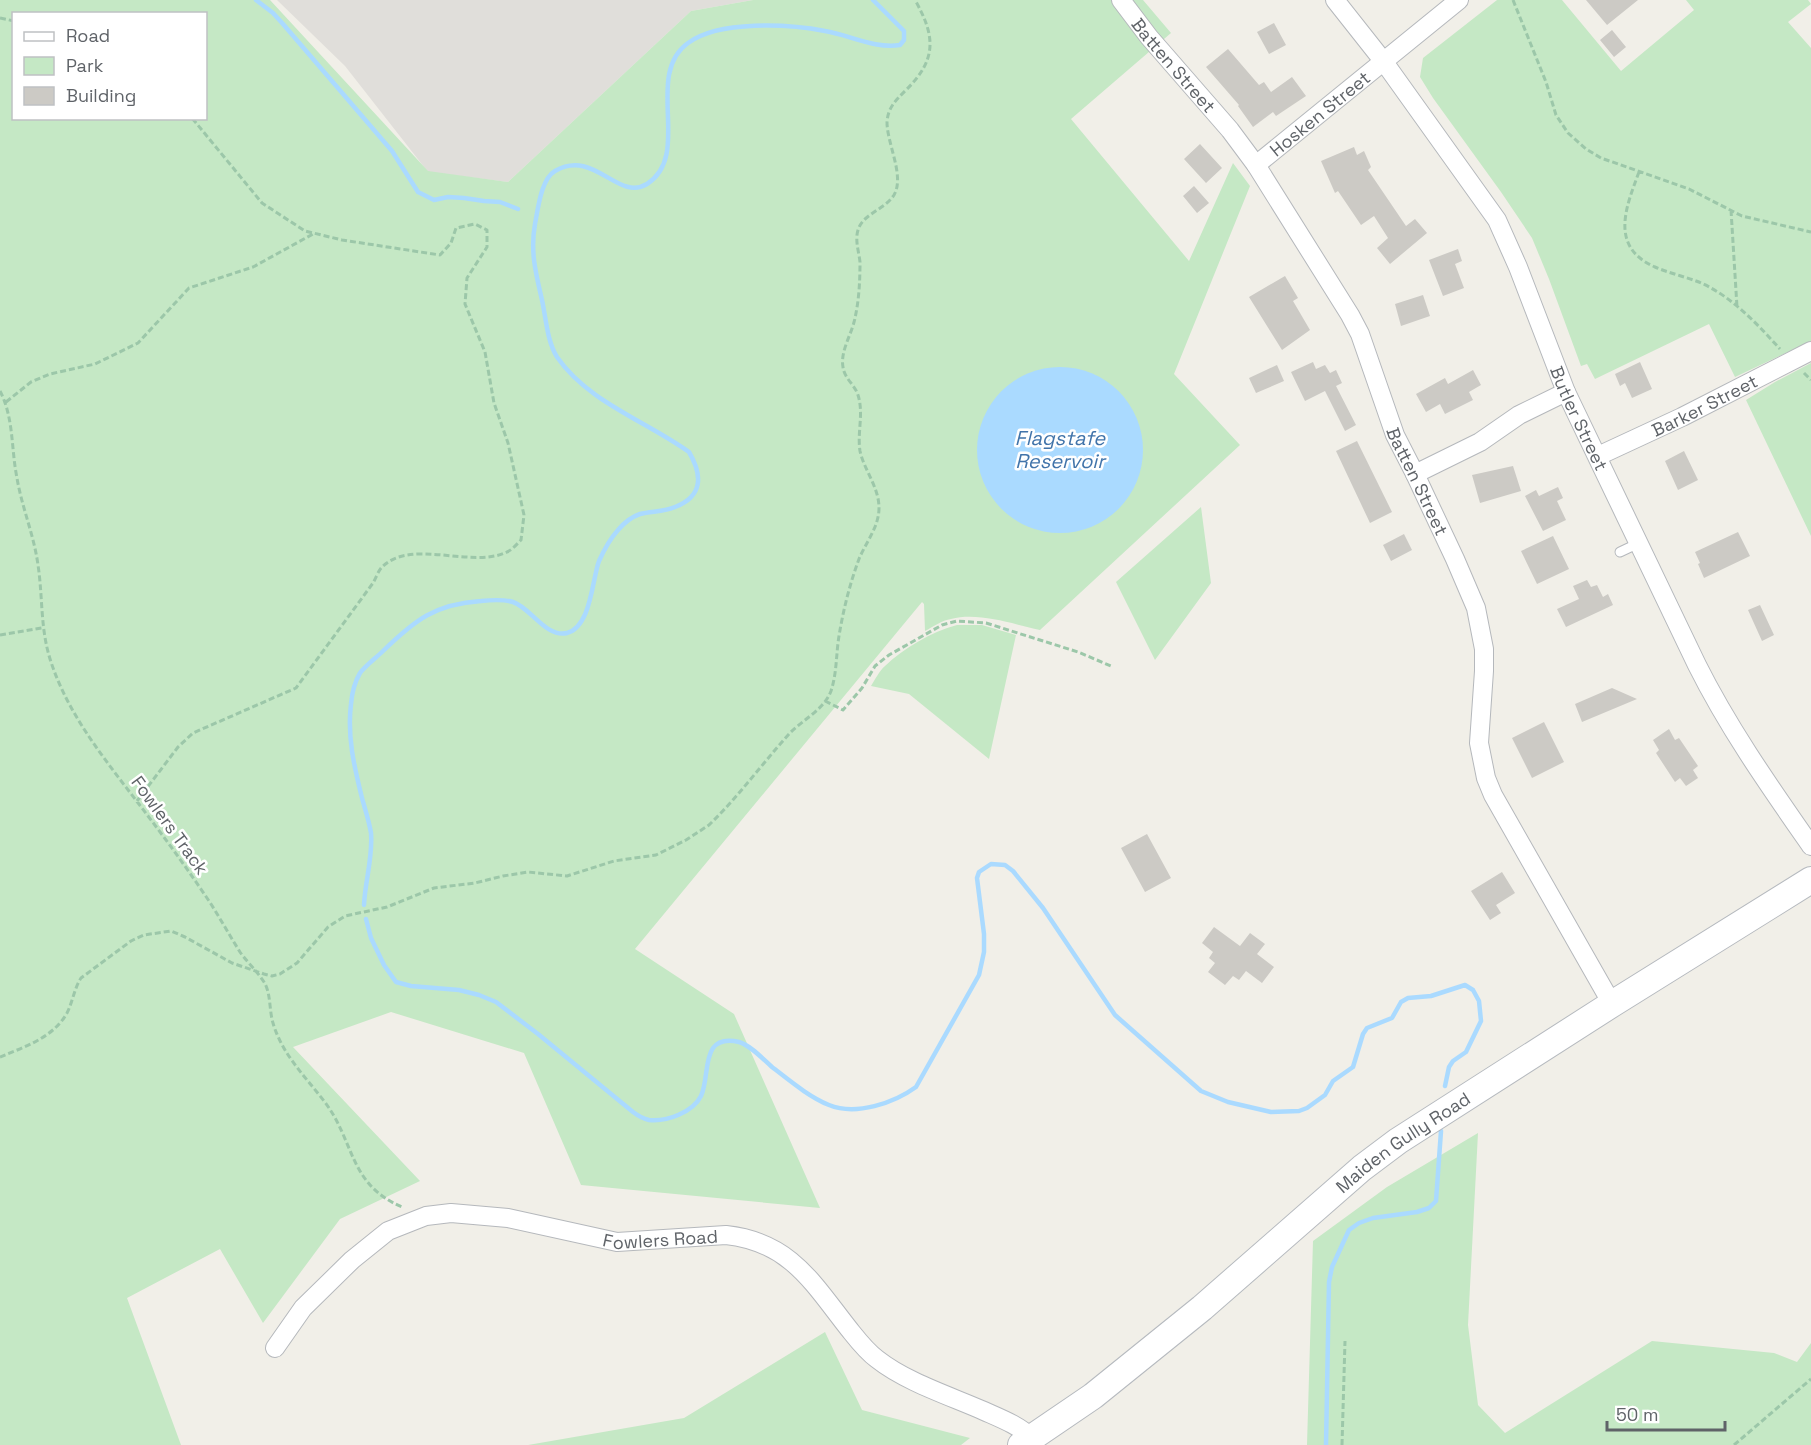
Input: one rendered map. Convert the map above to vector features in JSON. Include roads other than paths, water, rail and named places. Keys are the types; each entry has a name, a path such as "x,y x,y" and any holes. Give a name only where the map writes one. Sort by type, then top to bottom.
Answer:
{"street":[{"name":"Batten Street","path":"1121,0 1149,37 1230,130 1256,165 1360,334 1395,435 1416,474 1467,585 1481,628 1484,671 1479,743 1486,778 1493,795 1611,1004"},
{"name":"Butler Street","path":"1335,0 1384,62 1497,220 1518,267 1566,393 1713,696 1747,754 1811,846"},
{"name":"Hosken Street","path":"1256,165 1459,0"},
{"name":"Barker Street","path":"1598,456 1692,412 1811,351"},
{"path":"1416,474 1480,442 1519,415 1566,393"},
{"name":"Maiden Gully Road","path":"1027,1442 1093,1396 1202,1308 1362,1168 1439,1114 1811,880"},
{"name":"Fowlers Road","path":"275,1348 303,1308 352,1260 388,1231 426,1216 452,1213 508,1218 608,1241 726,1235 760,1241 792,1261 812,1281 856,1338 876,1359 909,1378 1014,1424 1027,1442"}],"lane":[{"path":"1620,552 1639,543"}],"water":[{"name":"Flagstafe Reservoir","path":"1060,367 1092,374 1106,381 1118,392 1129,404 1136,418 1143,450 1136,482 1129,496 1118,508 1106,519 1092,526 1060,533 1028,526 1014,519 1002,508 991,496 984,482 977,450 984,418 991,404 1002,392 1014,381 1028,374"}],"waterway":[{"path":"256,0 283,24 392,151 418,192 434,200 448,197 464,198 500,202 518,209"},
{"path":"364,905 371,833 354,763 350,728 353,692 360,673 416,622 438,610 465,603 509,601 520,605 552,631 567,633 575,629 586,613 599,561 618,530 637,515 671,509 684,502 696,491 698,484 696,468 689,452 601,399 570,373 557,357 547,329 533,253 535,224 546,181 555,171 569,166 582,166 626,186 636,188 647,184 660,171 666,154 667,94 669,74 675,57 688,43 701,36 735,27 774,26 825,31 881,45 900,45 904,40 904,31 873,0"},
{"path":"366,919 371,938 384,965 396,982 411,986 459,990 496,1002 633,1112 649,1120 671,1118 686,1111 697,1102 704,1087 712,1050 718,1044 726,1041 739,1042 748,1046 807,1093 822,1102 840,1108 863,1108 886,1103 916,1087 979,975 984,952 984,934 977,878 979,872 991,864 1005,865 1013,871 1043,908 1115,1015 1201,1091 1228,1102 1271,1112 1299,1111 1307,1108 1325,1095 1333,1081 1353,1067 1367,1028 1392,1018 1401,1002 1408,998 1431,996 1465,985 1473,990 1479,1001 1481,1021 1466,1052 1453,1061 1449,1067 1445,1086"},
{"path":"1326,1445 1329,1282 1332,1267 1349,1230 1359,1223 1373,1218 1417,1212 1429,1208 1436,1201 1441,1131"}]}
